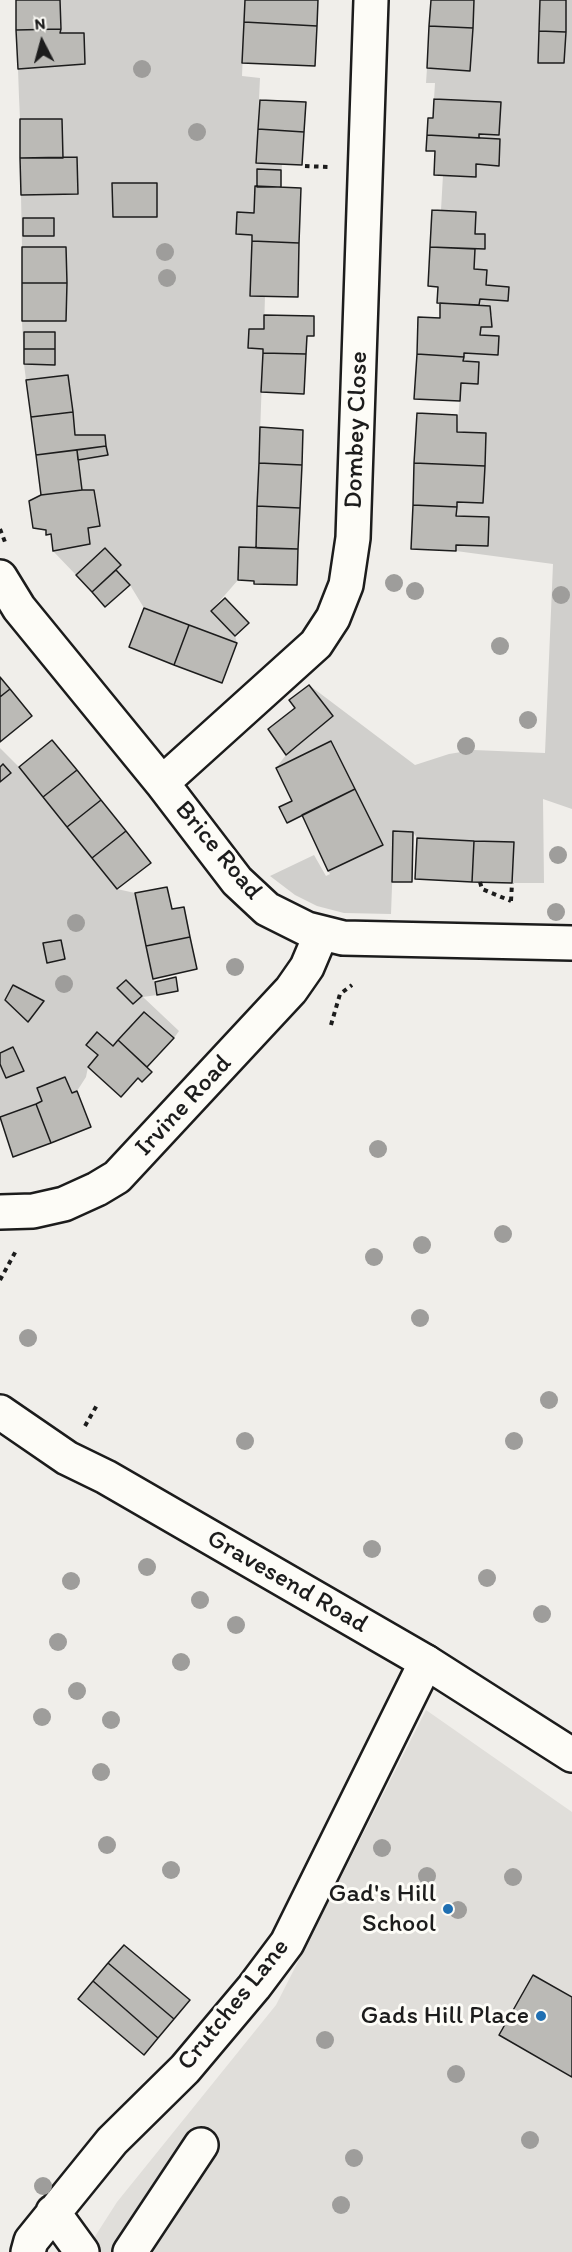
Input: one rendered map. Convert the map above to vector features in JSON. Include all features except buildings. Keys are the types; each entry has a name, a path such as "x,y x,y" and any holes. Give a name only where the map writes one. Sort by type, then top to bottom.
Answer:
{"street":[{"name":"Dombey Close","path":"162,783 316,644 333,618 346,585 354,527 371,0"},
{"name":"Brice Road","path":"4,564 25,615 253,898 281,917 321,934 362,940 572,943"},
{"name":"Irvine Road","path":"0,1212 33,1211 64,1204 98,1189 117,1177 291,990 307,967 321,934"},
{"name":"Gravesend Road","path":"0,1412 67,1458 106,1477 426,1662 572,1754"},
{"name":"Crutches Lane","path":"28,2252 31,2241 112,2141 184,2069 254,1987 287,1942 426,1662"},
{"path":"130,2252 201,2145"},
{"path":"53,2212 82,2252"}],"path":[{"path":"0,529 4,564"},
{"path":"480,882 482,889 512,901"},
{"path":"331,1025 340,994 352,985"}],"shaded area":[{"path":"60,0 245,0 242,76 260,78 256,163 282,164 281,187 255,186 254,213 237,212 236,234 252,235 251,296 265,296 264,329 249,329 248,348 263,349 256,548 239,547 238,580 211,611 235,636 237,643 144,608 130,585 116,570 121,565 106,548 76,575 53,551 90,544 88,528 94,491 82,490 77,450 106,446 104,435 75,435 68,375 26,380 24,364 22,321 66,321 66,248 22,247 21,195 78,194 77,158 63,158 62,119 20,119 18,69 85,64 84,33 60,33"},
{"path":"474,0 572,0 572,809 543,799 544,883 512,883 513,842 417,838 413,832 394,831 391,914 344,913 317,906 295,895 270,876 314,855 326,876 330,874 328,871 383,845 332,741 276,768 286,755 333,716 309,685 415,765 449,754 474,750 545,753 553,564 456,551 456,545 488,545 489,517 456,516 457,502 483,502 486,433 457,432 461,383 478,383 479,362 463,361 464,353 498,355 499,336 480,335 481,327 492,327 490,306 479,305 480,299 508,300 509,287 486,285 474,269 475,249 485,249 485,235 475,234 475,212 441,210 443,175 476,177 476,164 499,166 500,139 479,138 479,134 499,135 501,102 434,99 435,83 426,83 427,68 470,70"},
{"path":"0,748 19,767 117,889 135,893 157,995 143,997 179,1031 174,1038 144,1012 113,1046 87,1045 98,1055 88,1067 86,1077 77,1091 72,1093 65,1077 38,1088 42,1101 0,1117"},
{"name":"Gad's Hill School","path":"426,1710 572,1812 572,2252 85,2252 117,2202 276,2005"}],"place":[{"name":"Gad's Hill School","path":"448,1909"},
{"name":"Gads Hill Place","path":"541,2016"}]}
